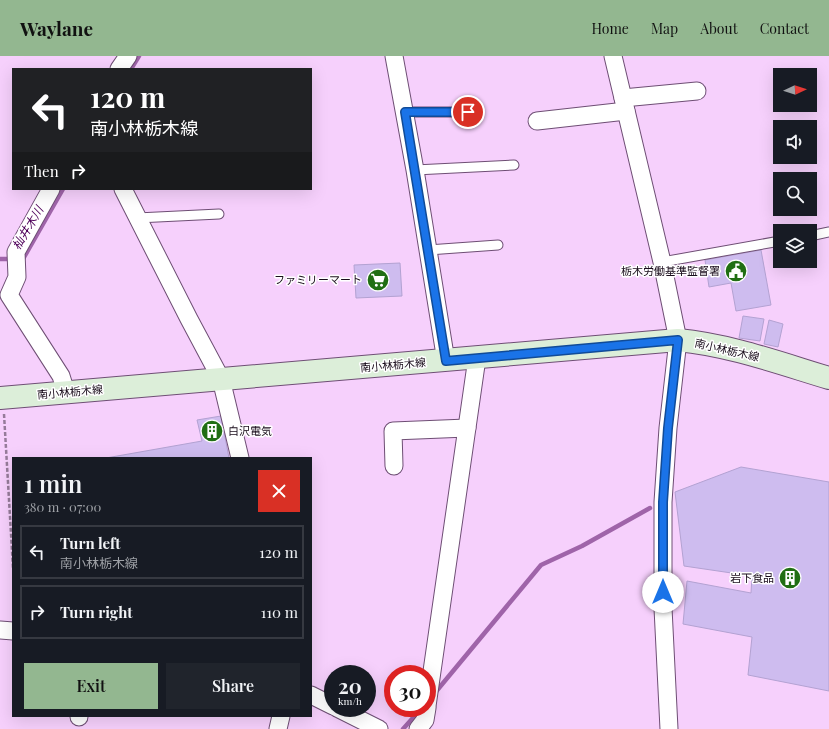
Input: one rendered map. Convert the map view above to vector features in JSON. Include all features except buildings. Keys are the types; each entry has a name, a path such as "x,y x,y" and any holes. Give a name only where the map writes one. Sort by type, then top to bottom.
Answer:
{"main road":[{"name":"南小林栃木線","path":"2,398 678,340 723,347 829,378"}],"street":[{"path":"120,68 128,56"},
{"path":"394,56 415,170 446,361"},
{"path":"613,56 662,262 678,340 668,428 663,502 663,608 669,729"},
{"path":"537,121 697,91"},
{"path":"50,190 16,252 17,277 9,295 61,376 66,392"},
{"path":"123,190 188,319 221,379 240,457"},
{"path":"433,665 477,358"},
{"path":"394,466 393,431 467,428"},
{"path":"0,630 12,631"},
{"path":"312,696 324,702"},
{"path":"278,729 281,717"},
{"path":"355,717 379,729"},
{"path":"418,729 425,717"}],"lane":[{"path":"405,112 468,112"},
{"path":"415,170 514,165"},
{"path":"137,218 219,214"},
{"path":"817,235 829,232"},
{"path":"662,262 773,242"},
{"path":"428,250 498,246"}],"path":[{"path":"2,398 12,553"}],"waterway":[{"name":"杣井木川","path":"132,68 139,56"},
{"name":"杣井木川","path":"21,259 23,259 62,190"},
{"name":"杣井木川","path":"0,259 12,259"},
{"path":"436,692 541,565 582,546 650,508"},
{"path":"403,729 414,717"}],"place":[{"name":"栃木労働基準監督署","path":"736,271"},
{"name":"ファミリーマート","path":"378,280"},
{"name":"白沢電気","path":"212,431"},
{"name":"岩下食品","path":"790,578"}],"route":[{"path":"468,112 405,112 446,361 678,340 668,428 663,502 663,592"}]}
